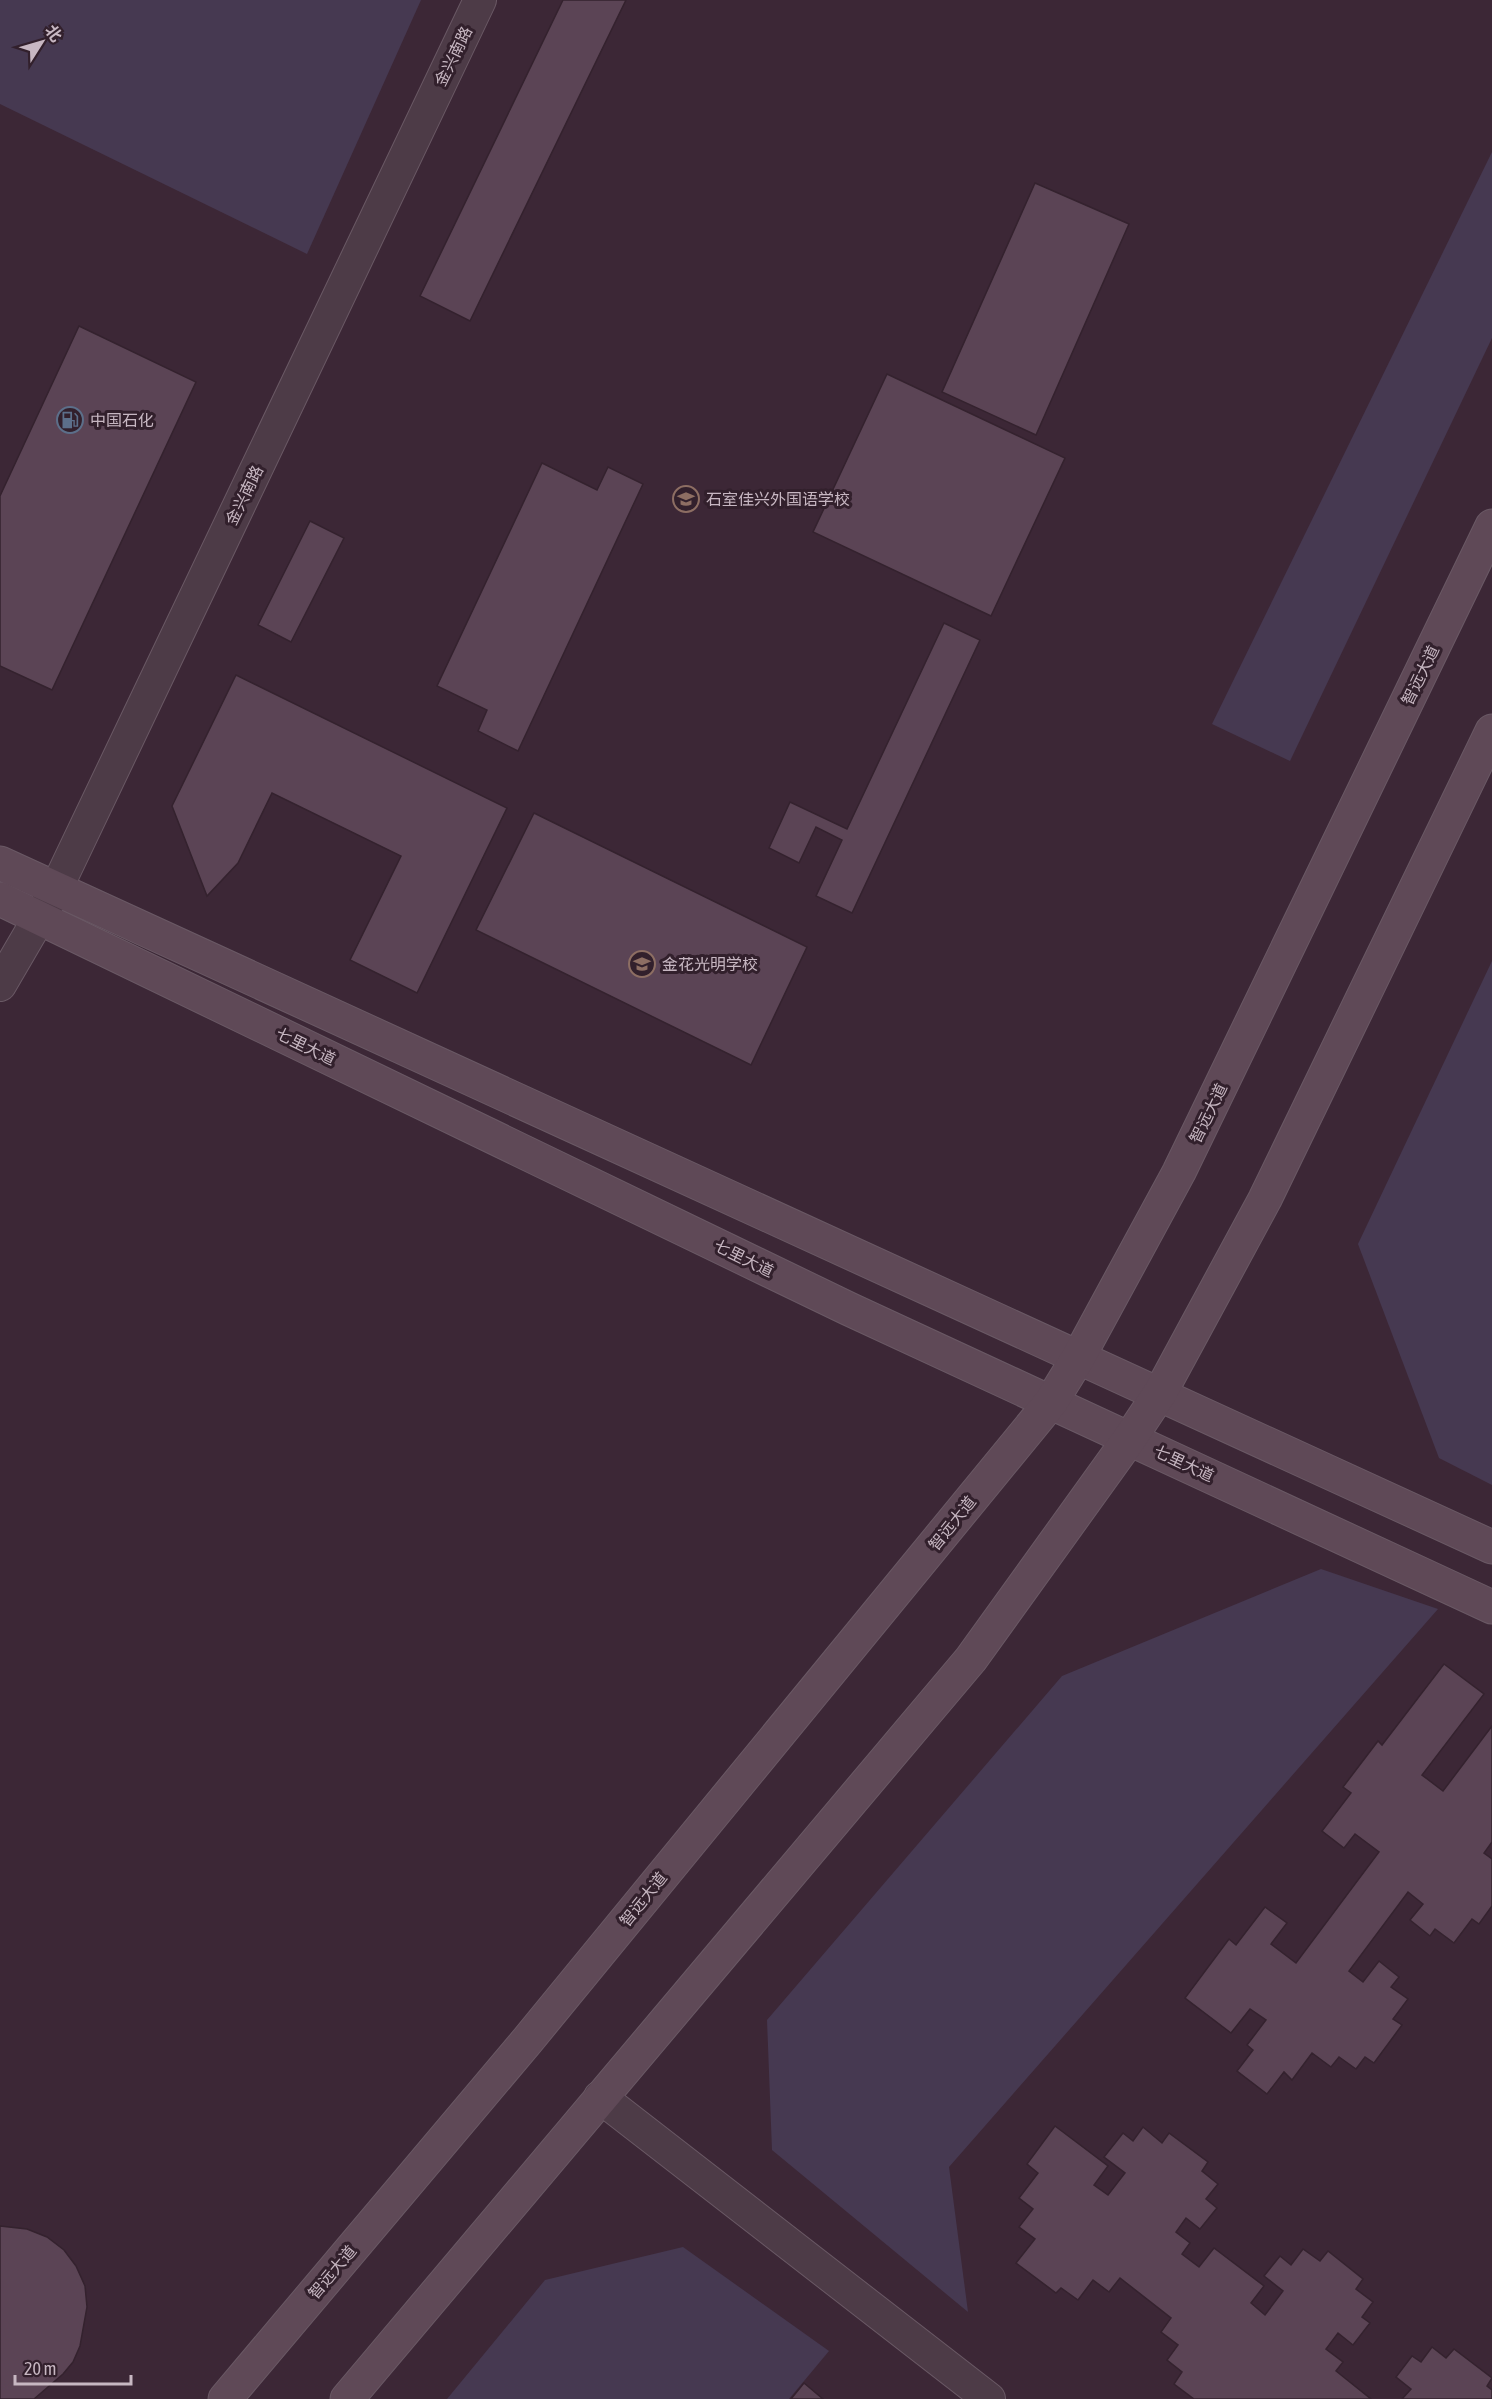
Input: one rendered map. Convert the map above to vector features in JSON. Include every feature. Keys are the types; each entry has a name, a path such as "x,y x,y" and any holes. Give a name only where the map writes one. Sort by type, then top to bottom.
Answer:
{"main road":[{"name":"智远大道","path":"225,2399 527,2041 1051,1402 1078,1358 1179,1172 1492,526"},
{"path":"347,2399 970,1659 1130,1438 1160,1393 1265,1198 1492,731"},
{"path":"0,862 1492,1547"},
{"name":"七里大道","path":"0,899 849,1309 1492,1607"}],"street":[{"name":"金兴南路","path":"0,985 56,889 480,0"},
{"path":"600,2097 988,2399"}],"shaded area":[{"path":"0,0 421,0 307,254 0,104"},
{"path":"1492,152 1492,338 1290,761 1212,724"},
{"path":"1492,961 1492,1485 1439,1458 1358,1244"},
{"path":"1321,1569 1438,1609 949,2167 968,2312 772,2150 767,2020 1062,1676"},
{"path":"683,2247 829,2351 789,2399 447,2399 545,2280"}],"building":[{"path":"563,0 626,0 470,321 420,296"},
{"path":"1035,183 1129,224 1036,435 942,392"},
{"path":"79,326 196,382 52,690 0,666 0,496"},
{"path":"887,374 1065,458 991,616 813,532"},
{"path":"542,463 597,490 608,467 643,484 518,751 478,731 487,710 437,686"},
{"path":"310,521 344,538 291,642 258,625"},
{"path":"944,623 980,640 852,913 816,896 842,840 816,827 799,863 769,848 790,802 847,829"},
{"path":"236,675 507,808 417,993 350,960 401,856 272,793 238,863 207,896 172,806"},
{"path":"534,813 807,947 751,1065 476,930"},
{"path":"1444,1664 1484,1694 1422,1775 1443,1791 1492,1726 1492,1842 1484,1853 1492,1859 1492,1906 1479,1924 1472,1919 1454,1943 1435,1929 1430,1936 1410,1920 1423,1904 1408,1892 1349,1971 1363,1982 1379,1961 1399,1977 1391,1987 1408,1999 1393,2019 1402,2025 1374,2063 1365,2057 1356,2069 1339,2057 1331,2067 1312,2053 1292,2080 1284,2072 1267,2094 1237,2071 1253,2050 1247,2045 1266,2020 1250,2009 1231,2033 1185,1998 1229,1939 1236,1945 1265,1907 1287,1923 1271,1944 1296,1963 1379,1852 1355,1834 1344,1848 1322,1831 1351,1793 1343,1787 1378,1741 1382,1745"},
{"path":"1055,2126 1108,2166 1094,2185 1108,2195 1125,2173 1104,2157 1123,2133 1133,2141 1143,2127 1162,2143 1169,2133 1208,2162 1202,2171 1218,2184 1206,2199 1217,2208 1200,2229 1186,2218 1176,2232 1190,2243 1182,2254 1199,2267 1214,2248 1264,2286 1251,2303 1265,2315 1283,2291 1264,2276 1280,2256 1291,2265 1303,2249 1320,2261 1328,2251 1363,2279 1356,2289 1373,2302 1362,2317 1370,2323 1353,2345 1338,2333 1326,2349 1343,2362 1336,2371 1371,2399 1194,2399 1174,2384 1182,2372 1167,2360 1178,2345 1161,2332 1171,2318 1120,2278 1109,2292 1093,2280 1078,2300 1061,2288 1056,2293 1016,2263 1035,2239 1019,2227 1033,2209 1019,2198 1038,2173 1027,2164"},
{"path":"0,2226 27,2229 47,2237 64,2250 76,2266 85,2286 87,2307 80,2346 73,2362 63,2374 34,2399 0,2399"},
{"path":"1432,2347 1446,2358 1454,2349 1492,2378 1487,2386 1492,2390 1492,2399 1402,2399 1411,2389 1396,2377 1412,2356 1421,2362"},
{"path":"804,2383 823,2399 791,2399"}],"place":[{"name":"中国石化","path":"70,420"},
{"name":"石室佳兴外国语学校","path":"686,499"},
{"name":"金花光明学校","path":"642,964"}]}
